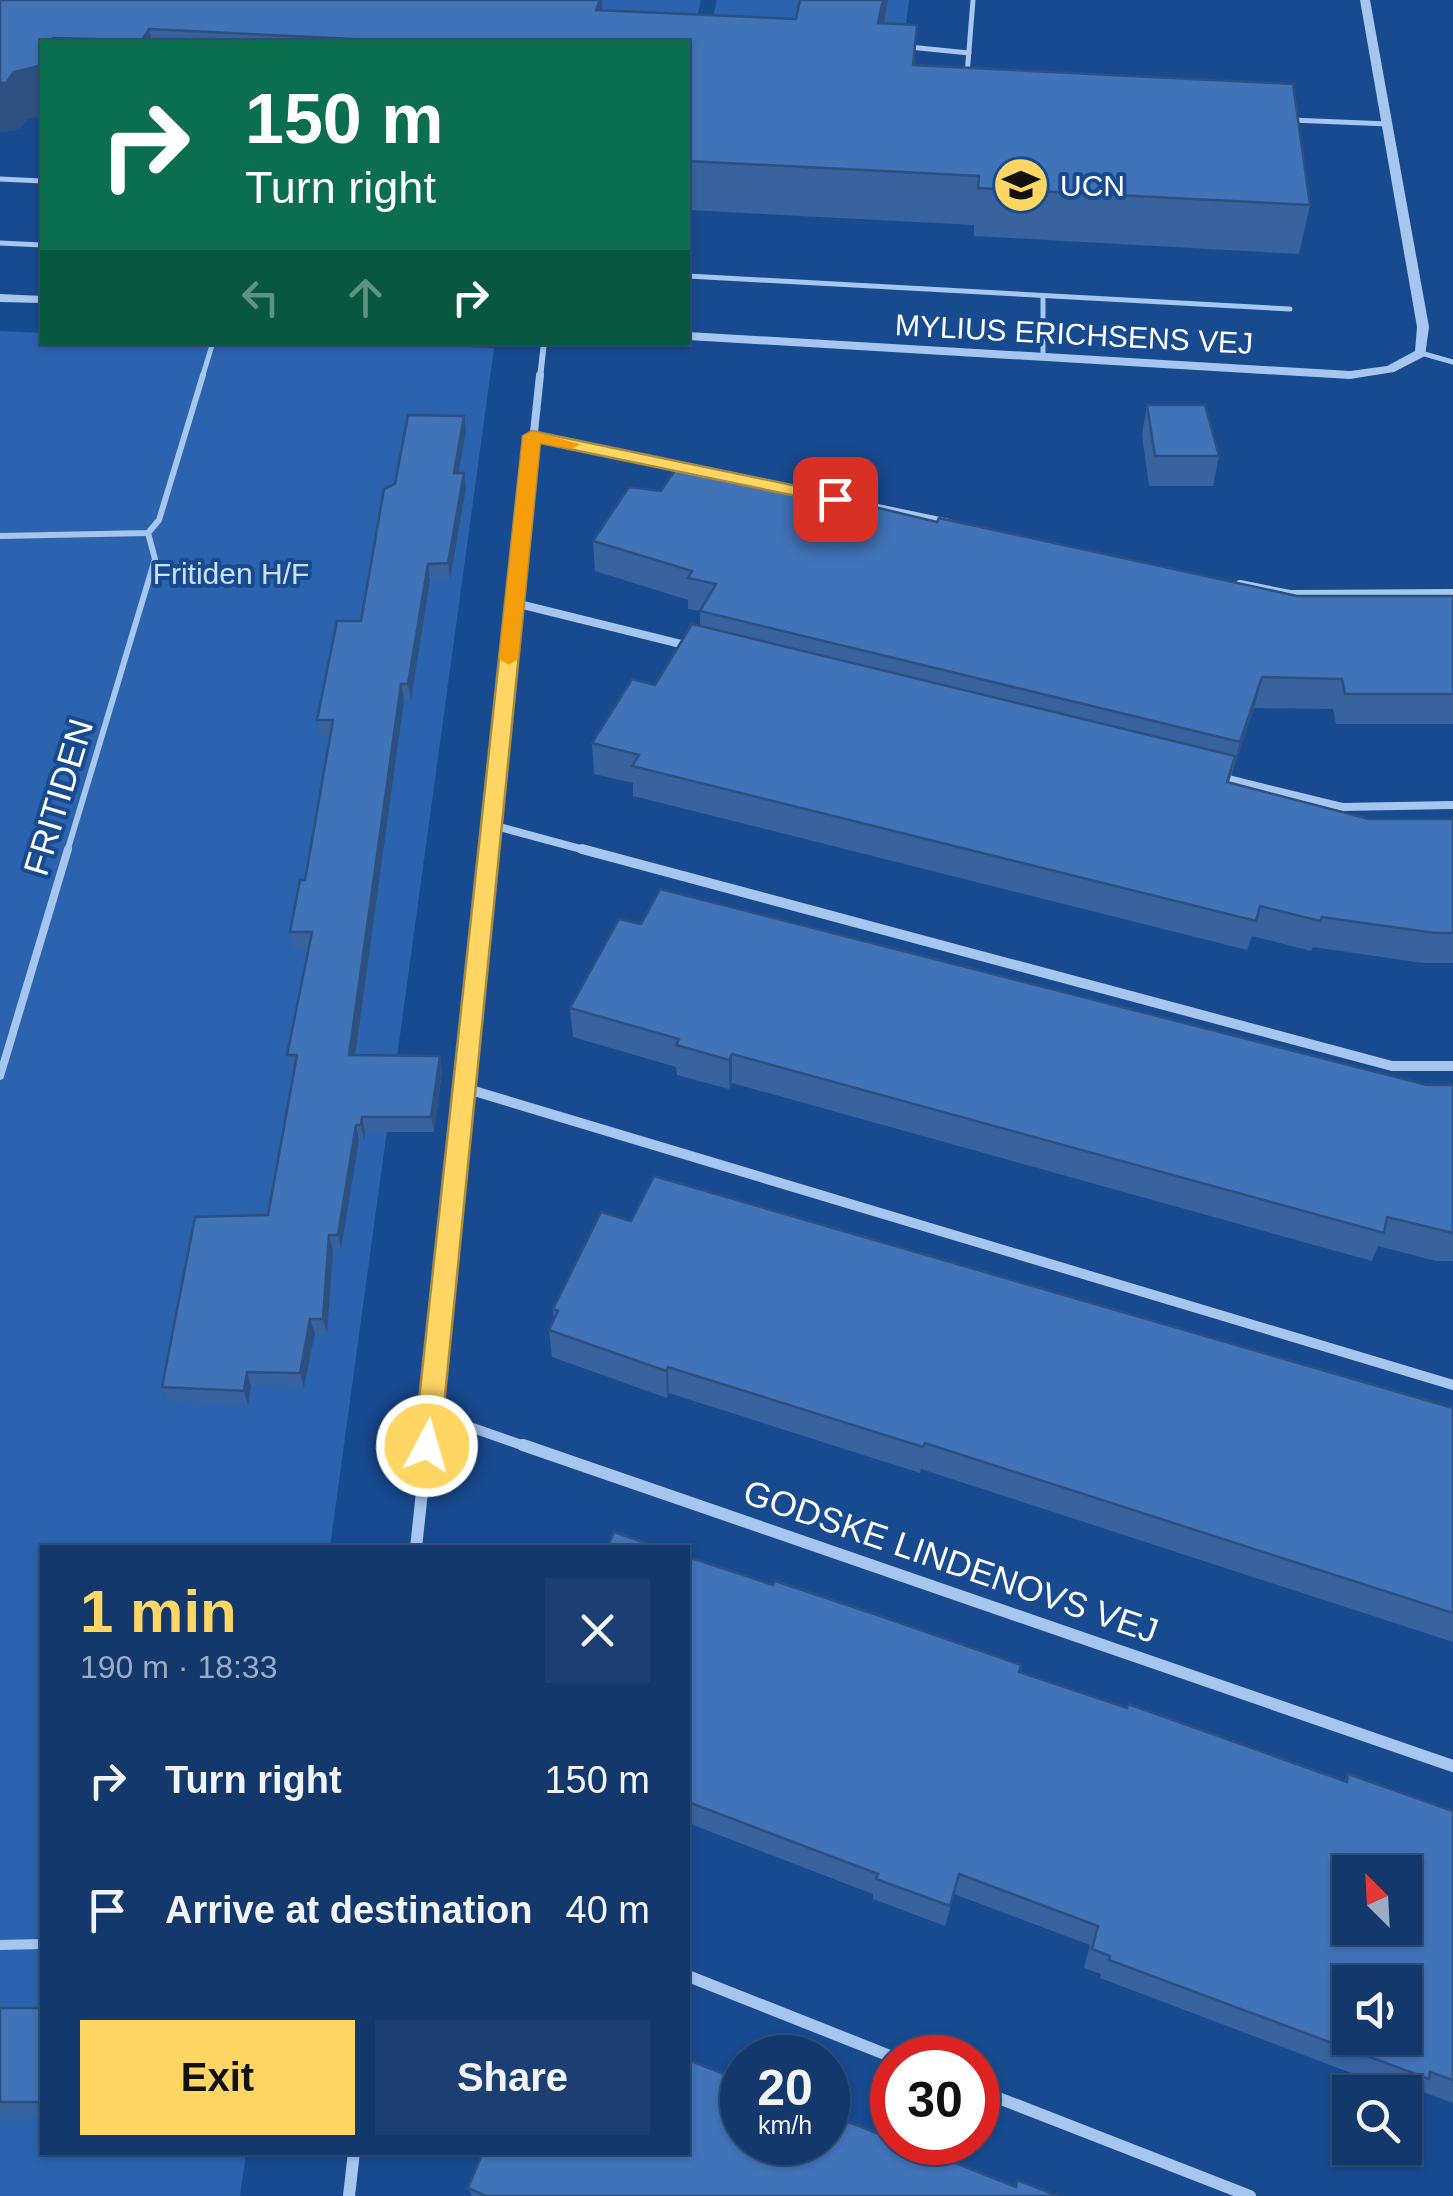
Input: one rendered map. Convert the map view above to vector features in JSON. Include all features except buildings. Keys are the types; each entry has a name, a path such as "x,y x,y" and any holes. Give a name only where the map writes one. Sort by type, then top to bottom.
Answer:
{"street":[{"path":"1365,0 1423,327 1421,354"},
{"path":"0,298 40,300"},
{"name":"MYLIUS ERICHSENS VEJ","path":"690,336 1350,375 1390,369 1421,354"},
{"path":"416,1545 544,345"},
{"path":"532,436 765,484"},
{"path":"862,505 960,525"},
{"path":"1232,582 1290,594 1453,592"},
{"path":"515,603 707,650"},
{"path":"1207,774 1342,807 1453,805"},
{"path":"492,825 1392,1066 1453,1066"},
{"path":"464,1088 1453,1384"},
{"name":"GODSKE LINDENOVS VEJ","path":"430,1413 1453,1766"},
{"path":"690,1977 870,2048"},
{"path":"1000,2099 1250,2196"},
{"path":"349,2196 354,2155"}],"lane":[{"path":"966,86 973,0"},
{"path":"893,44 928,52 969,53"},
{"path":"1273,119 1388,124"},
{"path":"0,179 40,181"},
{"path":"0,243 40,245"},
{"path":"690,276 1290,309"},
{"path":"1042,357 1043,296"},
{"name":"FRITIDEN","path":"0,1076 155,559 148,533 159,520 212,345"},
{"path":"1421,354 1453,362"},
{"path":"0,536 148,533"},
{"path":"0,1945 40,1944"}],"green space":[{"path":"358,0 701,0 697,17"},
{"path":"717,0 909,0 905,32 711,25"},
{"name":"Fritiden H/F","path":"0,331 40,333 40,345 494,348 330,1545 40,1545 40,2155 246,2155 240,2196 0,2196"}],"slow traffic":[{"path":"509,659 532,436 572,444"}],"place":[{"name":"UCN","path":"1021,185"}],"route":[{"path":"427,1446 532,436 835,499"}]}
